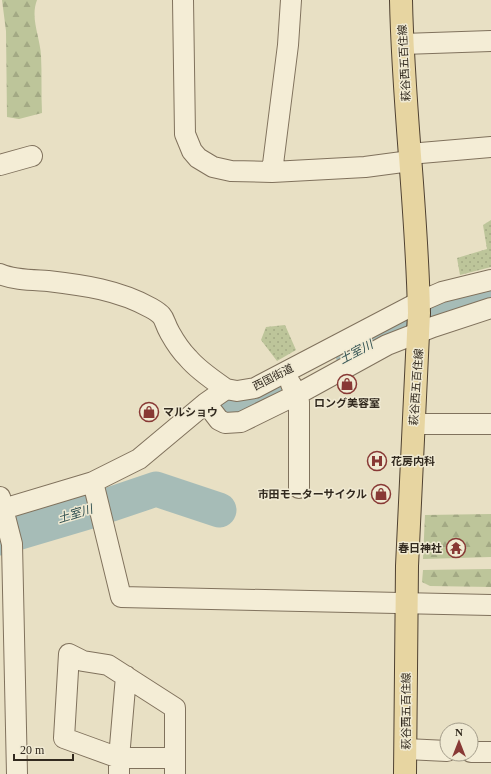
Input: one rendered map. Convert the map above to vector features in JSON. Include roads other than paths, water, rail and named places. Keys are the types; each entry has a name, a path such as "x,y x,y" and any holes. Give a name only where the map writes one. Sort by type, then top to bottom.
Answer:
{"main road":[{"name":"萩谷西五百住線","path":"401,0 409,157 419,282 419,319 407,566 405,774"}],"street":[{"path":"183,0 185,134 192,151 198,158 213,167 231,171 272,172 365,167 409,157 491,147"},
{"path":"272,172 288,45 291,0"},
{"path":"403,44 491,42"},
{"path":"0,165 32,156"},
{"path":"0,274 84,285 121,295 149,307 158,312 164,318 169,332 188,358 212,379 226,388 139,459 93,482 1,505 12,544 8,723 17,774"},
{"name":"西国街道","path":"226,388 237,390 291,384 419,319 442,292 491,280"},
{"path":"206,403 219,420 226,423 247,420 291,384 387,345 419,319 491,308"},
{"path":"291,384 299,402 299,488"},
{"path":"413,424 491,424"},
{"path":"93,482 121,597 491,605"},
{"path":"69,654 83,661 108,665 126,676 175,708 175,766 119,766 64,738 69,654"},
{"path":"119,766 126,676"},
{"path":"406,749 439,751"},
{"path":"479,752 491,752"}],"waterway":[{"name":"土室川","path":"353,354 403,326 491,295"},
{"name":"土室川","path":"227,406 240,414 280,393"},
{"name":"土室川","path":"0,538 91,511 156,489 219,510"}],"place":[{"name":"ロング美容室","path":"347,384"},
{"name":"マルショウ","path":"149,412"},
{"name":"花房内科","path":"377,461"},
{"name":"市田モーターサイクル","path":"381,494"},
{"name":"春日神社","path":"456,548"}]}
